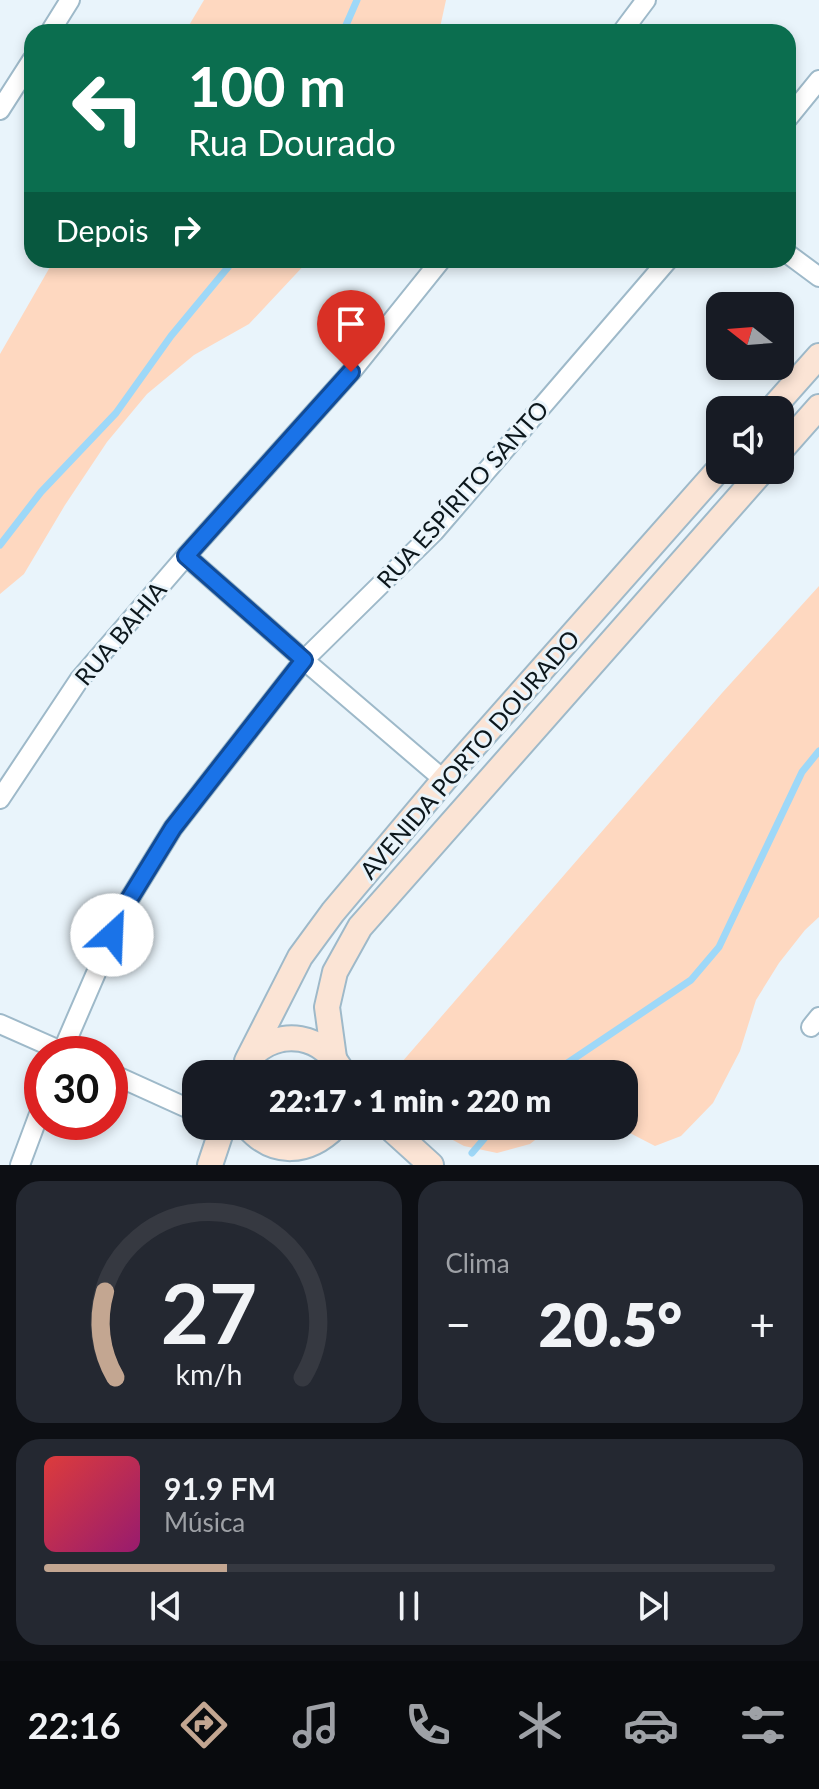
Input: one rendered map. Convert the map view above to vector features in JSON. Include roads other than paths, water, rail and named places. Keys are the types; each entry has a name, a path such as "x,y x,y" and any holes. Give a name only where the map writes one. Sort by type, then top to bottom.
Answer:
{"street":[{"path":"55,24 70,0"},
{"path":"628,24 646,0"},
{"path":"0,110 24,72"},
{"path":"796,108 819,80"},
{"path":"796,260 819,277"},
{"name":"RUA BAHIA","path":"0,799 79,680 351,372 435,268"},
{"name":"RUA ESPÍRITO SANTO","path":"71,1036 125,906 173,828 304,660 434,532 661,268"},
{"path":"783,396 819,356"},
{"path":"794,435 819,407"},
{"name":"AVENIDA PORTO DOURADO","path":"248,1060 300,957 333,912 444,780 706,484"},
{"name":"AVENIDA PORTO DOURADO","path":"339,1060 327,1007 335,972 360,927 751,484"},
{"path":"186,556 444,780"},
{"path":"0,1024 26,1036"},
{"path":"249,1060 257,1050 269,1043 297,1038 324,1048 334,1060"},
{"path":"128,1081 182,1106"},
{"path":"20,1165 29,1140"},
{"path":"210,1165 218,1140"},
{"path":"263,1140 286,1148 300,1148 320,1140"},
{"path":"402,1140 425,1163"}],"waterway":[{"path":"346,24 357,0"},
{"path":"0,545 41,492 116,413 171,336 227,268"},
{"path":"572,1060 691,980 719,947 802,772 819,751"},
{"path":"472,1153 483,1140"}]}
